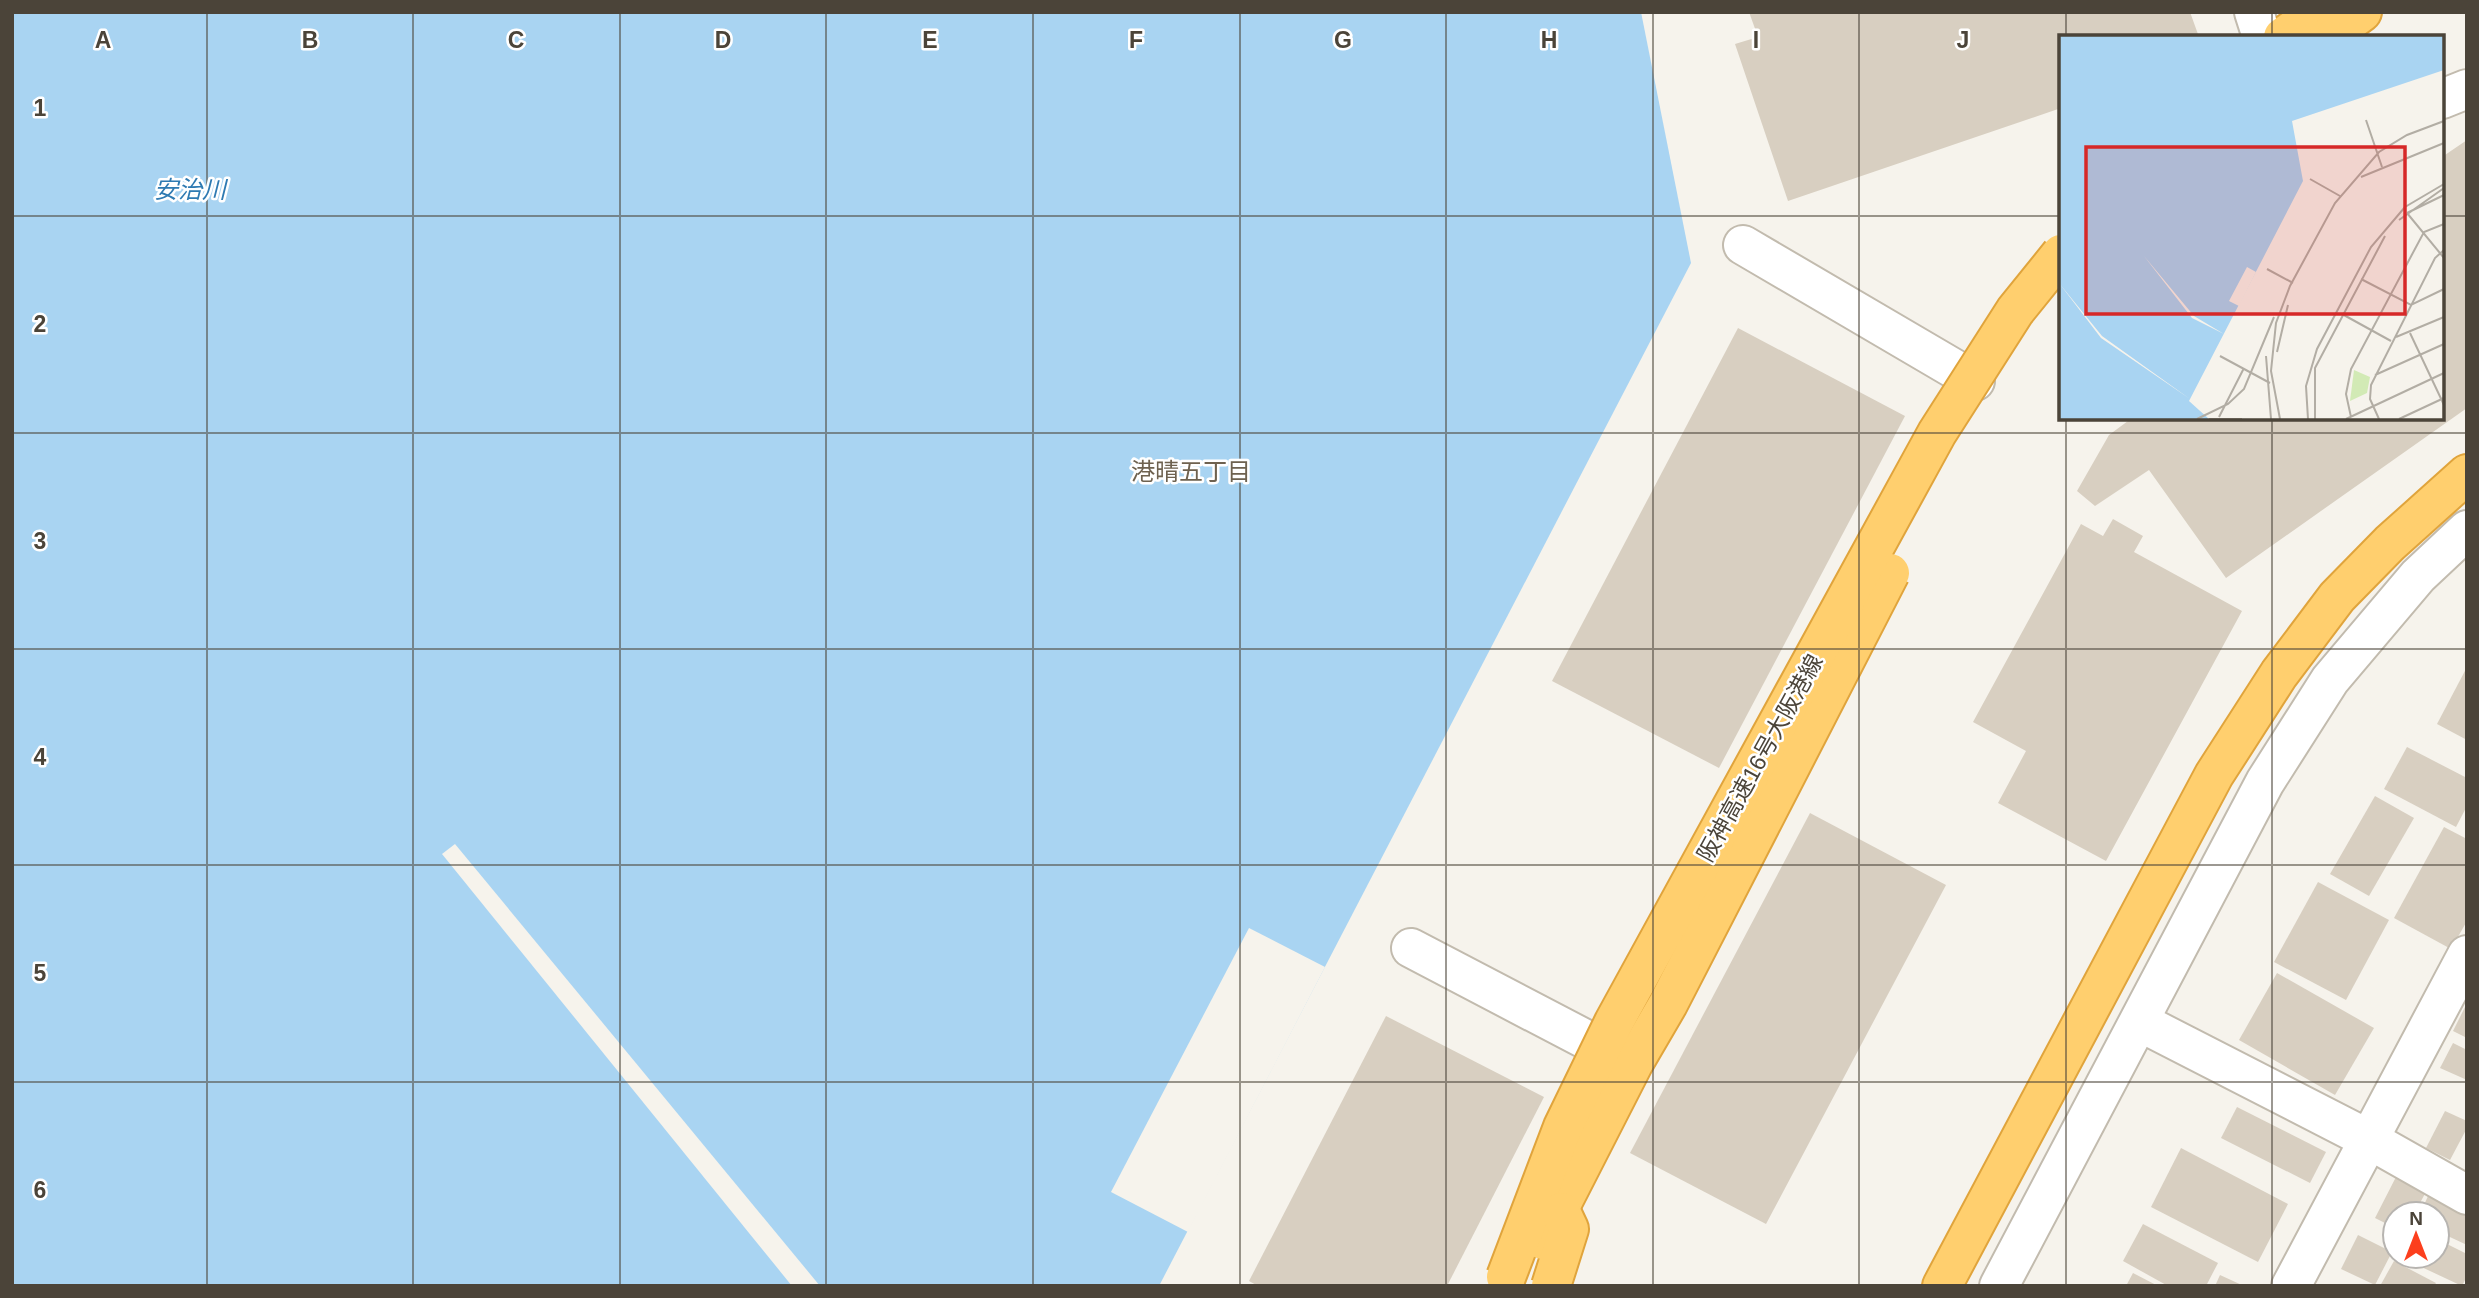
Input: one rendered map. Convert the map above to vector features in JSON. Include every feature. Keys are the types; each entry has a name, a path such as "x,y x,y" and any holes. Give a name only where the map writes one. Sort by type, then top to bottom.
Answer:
{"highway":[{"path":"2286,35 2318,12"},
{"path":"2331,35 2362,12"},
{"name":"阪神高速16号大阪港線","path":"1507,1284 1563,1127 1587,1076 1937,433 2015,311 2059,256"},
{"name":"阪神高速16号大阪港線","path":"1507,1284 1629,1062 1668,1004 1889,575 2036,322 2059,293"},
{"path":"1942,1286 2214,775 2279,674 2337,597 2467,474"},
{"path":"1551,1286 1570,1229 1556,1203 1575,1150 1608,1073 1709,880 1765,749"}],"street":[{"path":"2254,12 2261,35"},
{"path":"2444,98 2467,89"},
{"path":"1743,245 1975,382"},
{"path":"1411,948 1629,1062 1771,772 1975,382 2059,284"},
{"path":"1999,1286 2265,782 2330,680 2418,576 2467,530"},
{"path":"2291,1286 2467,955"},
{"path":"2140,1022 2368,1139 2467,1195"}],"water":[{"name":"安治川","path":"12,12 1641,12 1691,263 1159,1286 12,1286"}],"pier":[{"path":"455,844 820,1286 792,1286 442,854"},
{"path":"1249,928 1325,967 1188,1232 1111,1192"}],"building":[{"path":"1749,12 2190,12 2198,35 2059,35 2059,109 1788,201 1735,44 1758,37"},
{"path":"2467,140 2467,408 2226,578 2149,470 2095,506 2077,491 2109,435 2129,420 2444,420 2444,156"},
{"path":"1738,328 1905,416 1719,768 1552,681"},
{"path":"2113,519 2143,536 2134,552 2242,611 2106,861 1998,803 2026,751 1973,722 2081,524 2103,536"},
{"path":"2467,667 2467,740 2437,724"},
{"path":"2407,747 2467,778 2467,806 2456,827 2384,789"},
{"path":"2375,796 2414,818 2369,896 2330,874"},
{"path":"1810,813 1946,885 1766,1224 1630,1153"},
{"path":"2444,827 2467,839 2467,921 2451,949 2394,918"},
{"path":"2318,882 2389,920 2346,1000 2274,962"},
{"path":"2277,973 2374,1028 2335,1095 2239,1040"},
{"path":"2467,1003 2467,1038 2453,1031"},
{"path":"1386,1016 1544,1097 1447,1286 1258,1286 1249,1281"},
{"path":"2453,1043 2467,1050 2467,1080 2440,1068"},
{"path":"2237,1107 2326,1152 2310,1183 2221,1138"},
{"path":"2445,1111 2467,1121 2467,1128 2450,1160 2426,1148"},
{"path":"2181,1148 2288,1204 2258,1262 2151,1207"},
{"path":"2397,1175 2427,1190 2422,1200 2384,1200"},
{"path":"2381,1206 2381,1221 2375,1218"},
{"path":"2451,1207 2467,1215 2467,1245 2451,1238"},
{"path":"2143,1224 2218,1263 2206,1286 2168,1286 2123,1261"},
{"path":"2358,1235 2381,1246 2383,1270 2375,1285 2341,1269"},
{"path":"2451,1246 2467,1254 2467,1276 2462,1286 2428,1270 2451,1270"},
{"path":"2389,1270 2411,1270 2436,1283 2434,1286 2380,1286"},
{"path":"2133,1273 2158,1286 2126,1286"},
{"path":"2220,1275 2244,1286 2215,1286"}],"district":[{"name":"港晴五丁目","path":"1191,472"}]}
